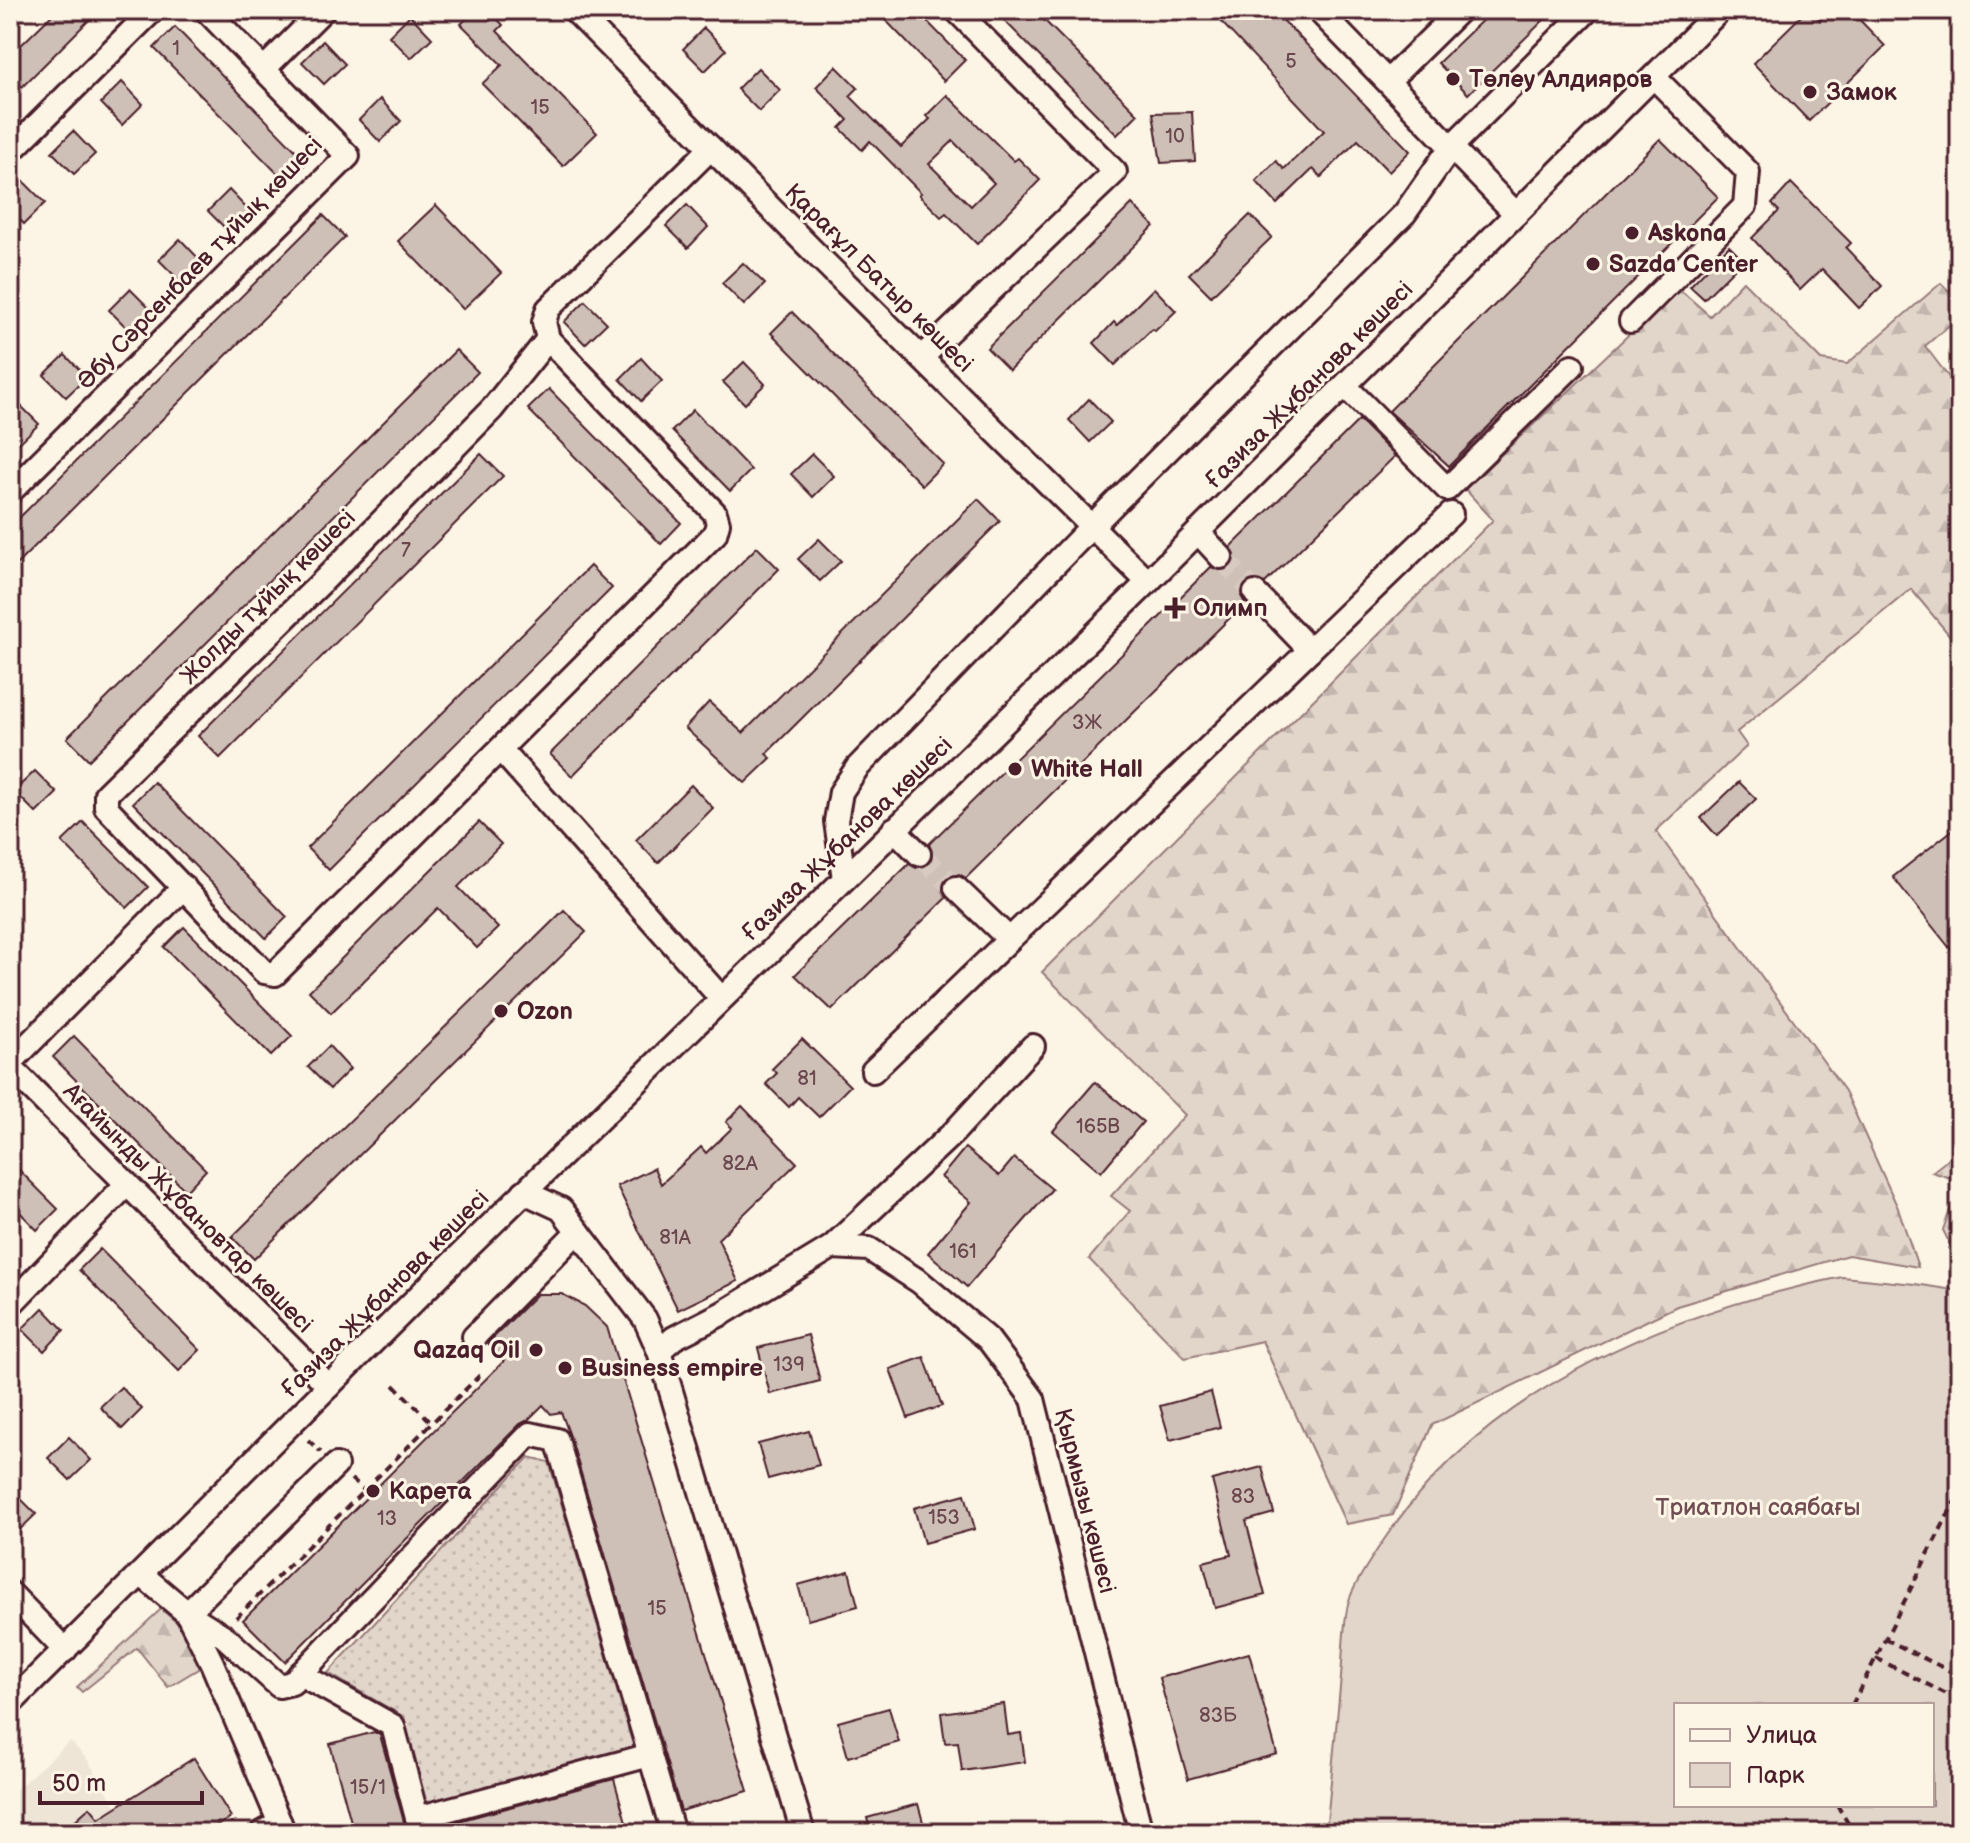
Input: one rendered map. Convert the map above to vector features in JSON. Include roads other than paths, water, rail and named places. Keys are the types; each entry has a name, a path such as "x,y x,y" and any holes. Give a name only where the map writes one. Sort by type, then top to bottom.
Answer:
{"street":[{"path":"10,152 153,10"},
{"name":"Әбу Сәрсенбаев тұйық көшесі","path":"10,492 348,156 206,10"},
{"path":"265,68 323,10"},
{"name":"Қарағұл Батыр көшесі","path":"574,10 1148,582"},
{"path":"922,357 1115,172 956,10"},
{"path":"1318,10 1516,214"},
{"path":"1388,81 1460,10"},
{"path":"844,879 836,821 841,792 857,768 1092,526 1405,213 1451,147 1588,10"},
{"name":"Ғазиза Жұбанова көшесі","path":"10,1704 524,1192 1148,582 1720,10"},
{"path":"1631,321 1745,206 1748,172 1654,77"},
{"name":"Жолды тұйық көшесі","path":"548,339 492,409 325,579 106,794 106,807 264,972 275,974 715,534 718,523 715,513 548,339 544,322 548,309 711,148"},
{"path":"1345,386 1447,489 1572,366"},
{"path":"873,1071 1451,514"},
{"path":"1198,532 1221,557"},
{"path":"1255,593 1310,650"},
{"path":"501,750 721,998"},
{"path":"894,829 919,854"},
{"path":"10,1065 184,887"},
{"path":"956,888 1009,939"},
{"path":"659,1351 674,1338 736,1306 832,1247 954,1132 1033,1046"},
{"name":"Ағайынды Жұбановтар көшесі","path":"10,1065 329,1386"},
{"path":"10,1305 127,1184"},
{"path":"524,1192 561,1209 645,1319 659,1351 803,1833"},
{"path":"474,1337 578,1231"},
{"name":"Қырмызы көшесі","path":"832,1247 869,1249 920,1282 988,1339 1033,1399 1141,1833"},
{"path":"142,1575 187,1613 220,1634 279,1686 292,1683 530,1434 557,1440 673,1833"},
{"path":"187,1613 336,1465"},
{"path":"10,1593 65,1650"},
{"path":"187,1613 212,1663 275,1830"},
{"path":"300,1674 393,1726 417,1818 650,1755"}],"tunnel":[{"path":"1221,557 1255,593"},
{"path":"919,854 956,888"}],"place":[{"name":"Төлеу Алдияров","path":"1453,79"},
{"name":"Замок","path":"1810,92"},
{"name":"Askona","path":"1632,233"},
{"name":"Sazda Center","path":"1593,264"},
{"name":"Олимп","path":"1175,608"},
{"name":"White Hall","path":"1015,769"},
{"name":"Ozon","path":"501,1011"},
{"name":"Qazaq Oil","path":"536,1350"},
{"name":"Business empire","path":"565,1368"},
{"name":"Карета","path":"373,1491"}],"park label":[{"name":"Триатлон саябағы","path":"1758,1507"}]}
